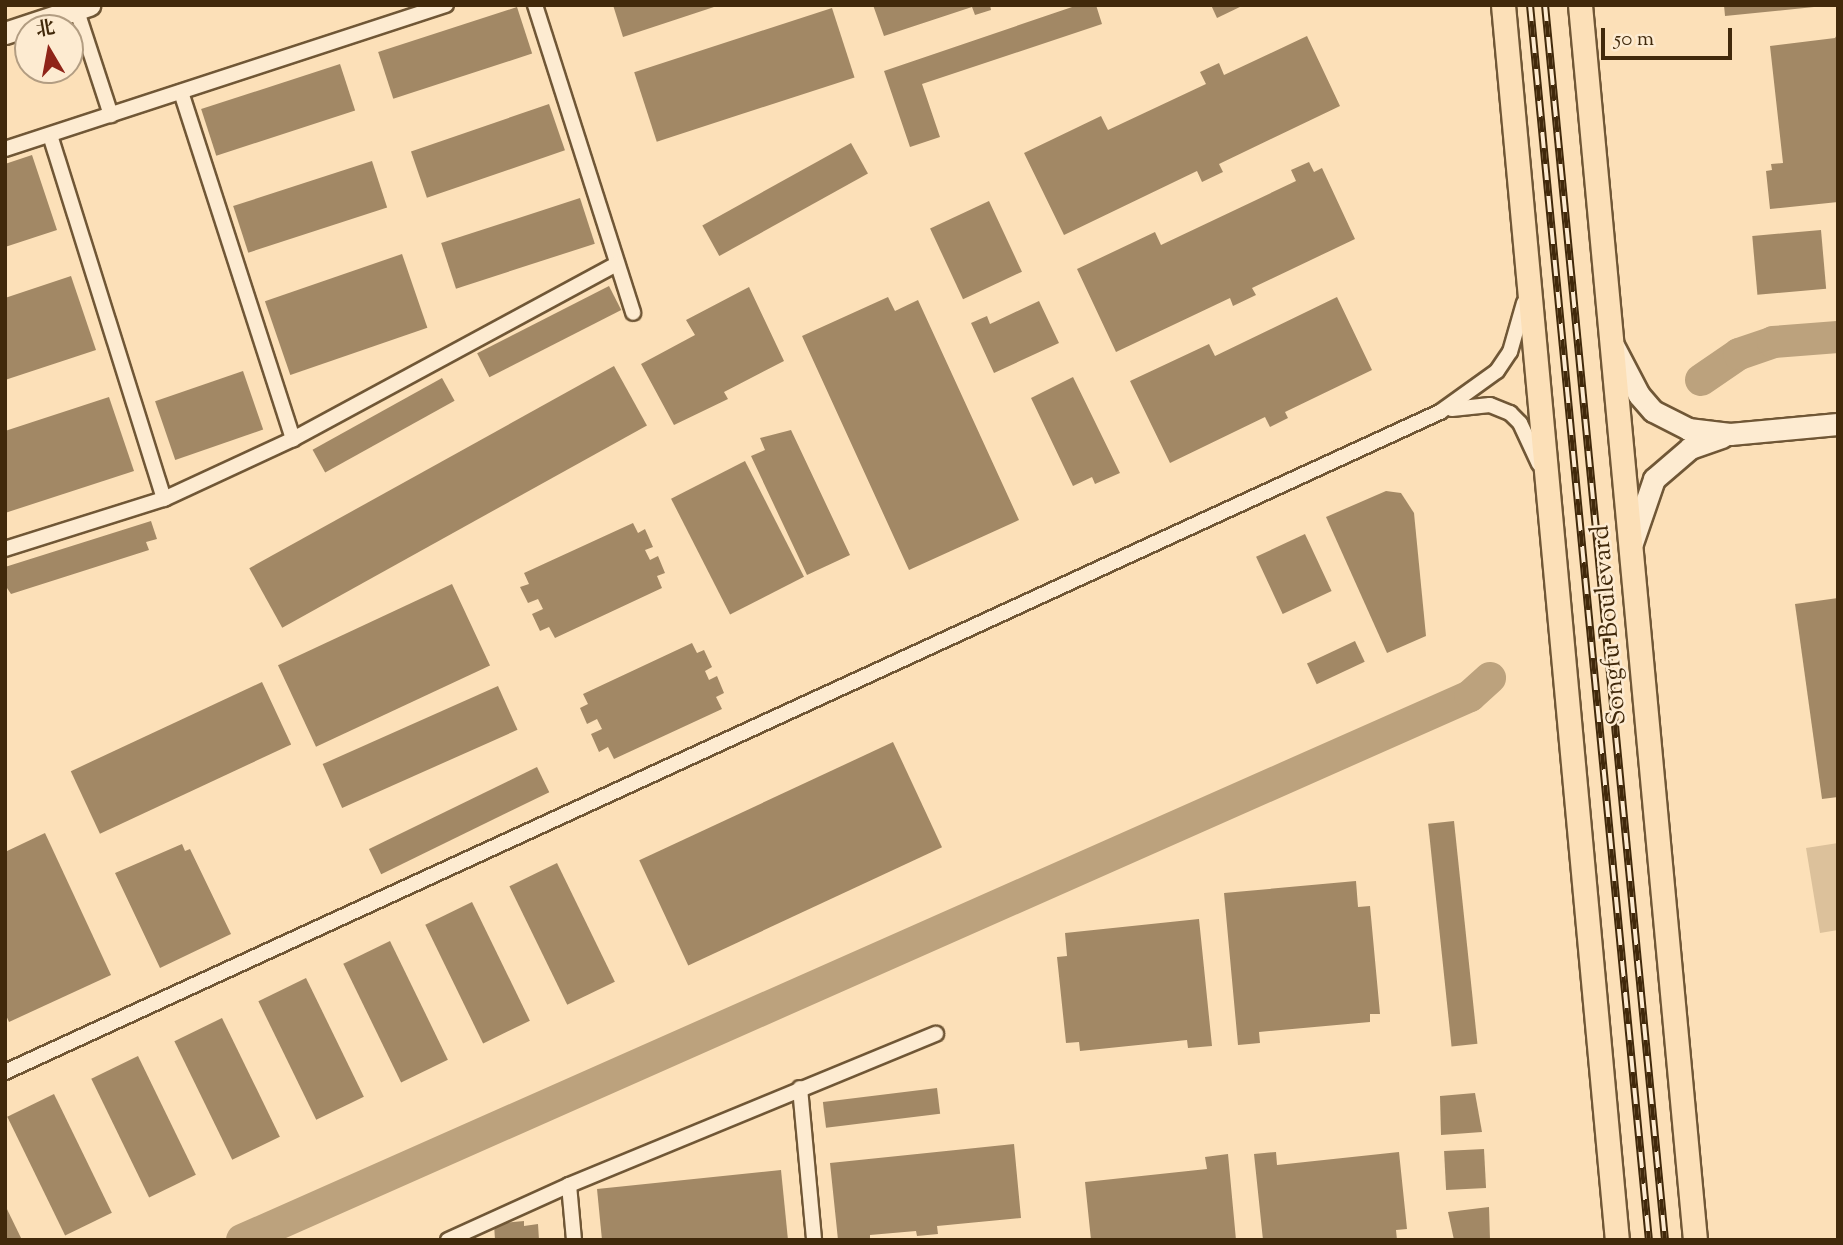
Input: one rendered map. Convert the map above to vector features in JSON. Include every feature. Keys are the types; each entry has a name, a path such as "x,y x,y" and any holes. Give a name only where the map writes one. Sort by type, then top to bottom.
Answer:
{"main road":[{"name":"Songfu Boulevard","path":"1503,5 1617,1240"},
{"name":"Songfu Boulevard","path":"1580,5 1614,347 1695,1240"}],"street":[{"path":"5,149 446,5"},
{"path":"535,5 616,264 634,313"},
{"path":"5,33 80,7 111,115"},
{"path":"181,92 293,439"},
{"path":"50,135 164,499"},
{"path":"5,549 164,499 293,439 616,264"},
{"path":"5,1072 1440,412 1497,371 1519,328 1528,286"},
{"path":"1614,347 1639,395 1653,411 1688,429 1730,434 1838,424"},
{"path":"1440,412 1477,405 1510,413 1528,437 1547,482"},
{"path":"1631,547 1654,479 1690,448 1730,434"},
{"path":"449,1240 569,1185 936,1034"},
{"path":"800,1088 814,1240"},
{"path":"569,1185 574,1240"}],"shaded area":[{"path":"1838,843 1838,930 1820,933 1806,848"}],"building":[{"path":"613,5 717,5 717,6 623,37"},
{"path":"873,5 990,5 991,10 975,15 972,7 884,36"},
{"path":"1078,5 1096,5 1102,24 922,84 940,137 910,147 884,71"},
{"path":"1211,5 1244,5 1217,18"},
{"path":"1724,5 1814,5 1814,7 1725,16"},
{"path":"517,7 532,54 393,99 378,52"},
{"path":"832,8 855,77 657,142 634,72"},
{"path":"1838,33 1838,202 1770,209 1766,171 1772,170 1771,164 1783,163 1770,46 1835,38"},
{"path":"1307,36 1340,106 1219,164 1223,172 1202,182 1197,171 1064,235 1024,153 1101,116 1108,130 1206,84 1200,72 1219,63 1224,75"},
{"path":"340,64 355,111 216,156 201,109"},
{"path":"549,104 565,150 427,198 411,152"},
{"path":"851,143 868,174 719,256 702,225"},
{"path":"32,155 57,230 5,247 5,164"},
{"path":"372,161 387,208 248,253 233,206"},
{"path":"1309,162 1314,172 1322,168 1355,239 1252,288 1256,295 1233,306 1230,298 1116,352 1077,269 1155,232 1161,245 1296,181 1291,170"},
{"path":"580,198 595,244 456,289 441,243"},
{"path":"989,201 1022,272 963,299 930,228"},
{"path":"1821,230 1826,289 1757,295 1752,236"},
{"path":"402,254 427,328 290,375 265,301"},
{"path":"71,276 96,350 5,380 5,298"},
{"path":"609,286 621,310 489,377 477,353"},
{"path":"749,287 784,361 724,392 728,399 674,425 641,364 695,335 686,320"},
{"path":"888,297 895,311 918,300 1019,520 909,570 802,336"},
{"path":"1337,297 1372,370 1285,412 1288,418 1270,427 1265,417 1170,463 1130,381 1209,344 1215,356"},
{"path":"1039,301 1059,343 994,373 971,323 987,316 990,324"},
{"path":"614,366 647,425 282,628 249,568"},
{"path":"243,371 263,430 175,460 155,401"},
{"path":"1073,377 1120,473 1095,484 1092,477 1073,486 1031,398"},
{"path":"442,378 455,401 325,472 313,450"},
{"path":"109,397 134,471 5,513 5,431"},
{"path":"791,430 850,555 807,575 751,456 765,450 760,438"},
{"path":"745,461 804,577 730,615 671,499"},
{"path":"1386,491 1401,493 1414,513 1426,636 1387,653 1326,517"},
{"path":"151,521 157,539 146,542 149,550 11,594 5,585 5,567"},
{"path":"633,523 638,533 645,529 653,547 645,550 650,560 658,556 665,573 657,576 662,588 555,638 549,627 540,631 532,614 543,609 538,599 528,603 520,587 529,584 524,573"},
{"path":"1305,534 1332,591 1283,614 1256,557"},
{"path":"452,584 490,666 316,747 278,665"},
{"path":"1838,598 1838,797 1822,799 1795,604"},
{"path":"1355,641 1365,662 1317,684 1307,663"},
{"path":"692,643 697,653 704,650 712,667 705,671 709,680 717,676 724,693 716,697 722,709 614,759 608,747 599,752 591,734 602,729 597,719 587,724 580,708 588,704 583,694"},
{"path":"262,682 291,745 100,834 71,771"},
{"path":"498,686 518,730 342,808 323,764"},
{"path":"893,742 942,847 688,965 639,860"},
{"path":"537,767 549,792 381,874 369,849"},
{"path":"1454,821 1477,1044 1452,1046 1428,824"},
{"path":"45,833 111,975 9,1022 5,1013 5,852"},
{"path":"182,844 185,851 190,849 231,934 160,968 115,873"},
{"path":"557,863 615,982 567,1005 509,886"},
{"path":"1356,881 1358,907 1370,906 1380,1014 1370,1014 1370,1022 1259,1032 1260,1043 1238,1045 1224,893"},
{"path":"472,902 530,1021 483,1043 425,925"},
{"path":"1199,919 1212,1046 1188,1048 1187,1040 1080,1051 1079,1042 1066,1043 1057,957 1067,956 1065,933"},
{"path":"390,941 448,1060 401,1082 343,964"},
{"path":"306,978 364,1097 316,1120 258,1001"},
{"path":"222,1018 280,1137 232,1160 174,1041"},
{"path":"138,1056 196,1175 149,1197 91,1079"},
{"path":"937,1088 940,1114 826,1128 823,1102"},
{"path":"1475,1093 1482,1132 1441,1135 1440,1096"},
{"path":"54,1094 112,1213 65,1235 7,1117"},
{"path":"1014,1144 1021,1218 937,1226 938,1234 917,1236 916,1231 870,1235 870,1240 838,1240 830,1163"},
{"path":"1484,1149 1486,1188 1446,1190 1444,1151"},
{"path":"1276,1152 1277,1165 1399,1152 1407,1229 1396,1230 1397,1240 1263,1240 1254,1154"},
{"path":"1228,1154 1236,1240 1091,1240 1085,1182 1207,1169 1205,1157"},
{"path":"781,1170 788,1240 602,1240 597,1189"},
{"path":"5,1205 22,1240 5,1240"},
{"path":"1489,1207 1490,1240 1454,1240 1448,1212"},
{"path":"524,1221 524,1226 538,1224 539,1240 495,1240 494,1224"}],"waterway":[{"path":"1701,380 1739,354 1773,342 1838,337"},
{"path":"242,1240 1470,696 1490,678"}],"railway":[{"path":"1530,5 1649,1240"},
{"path":"1545,5 1665,1240"}]}
